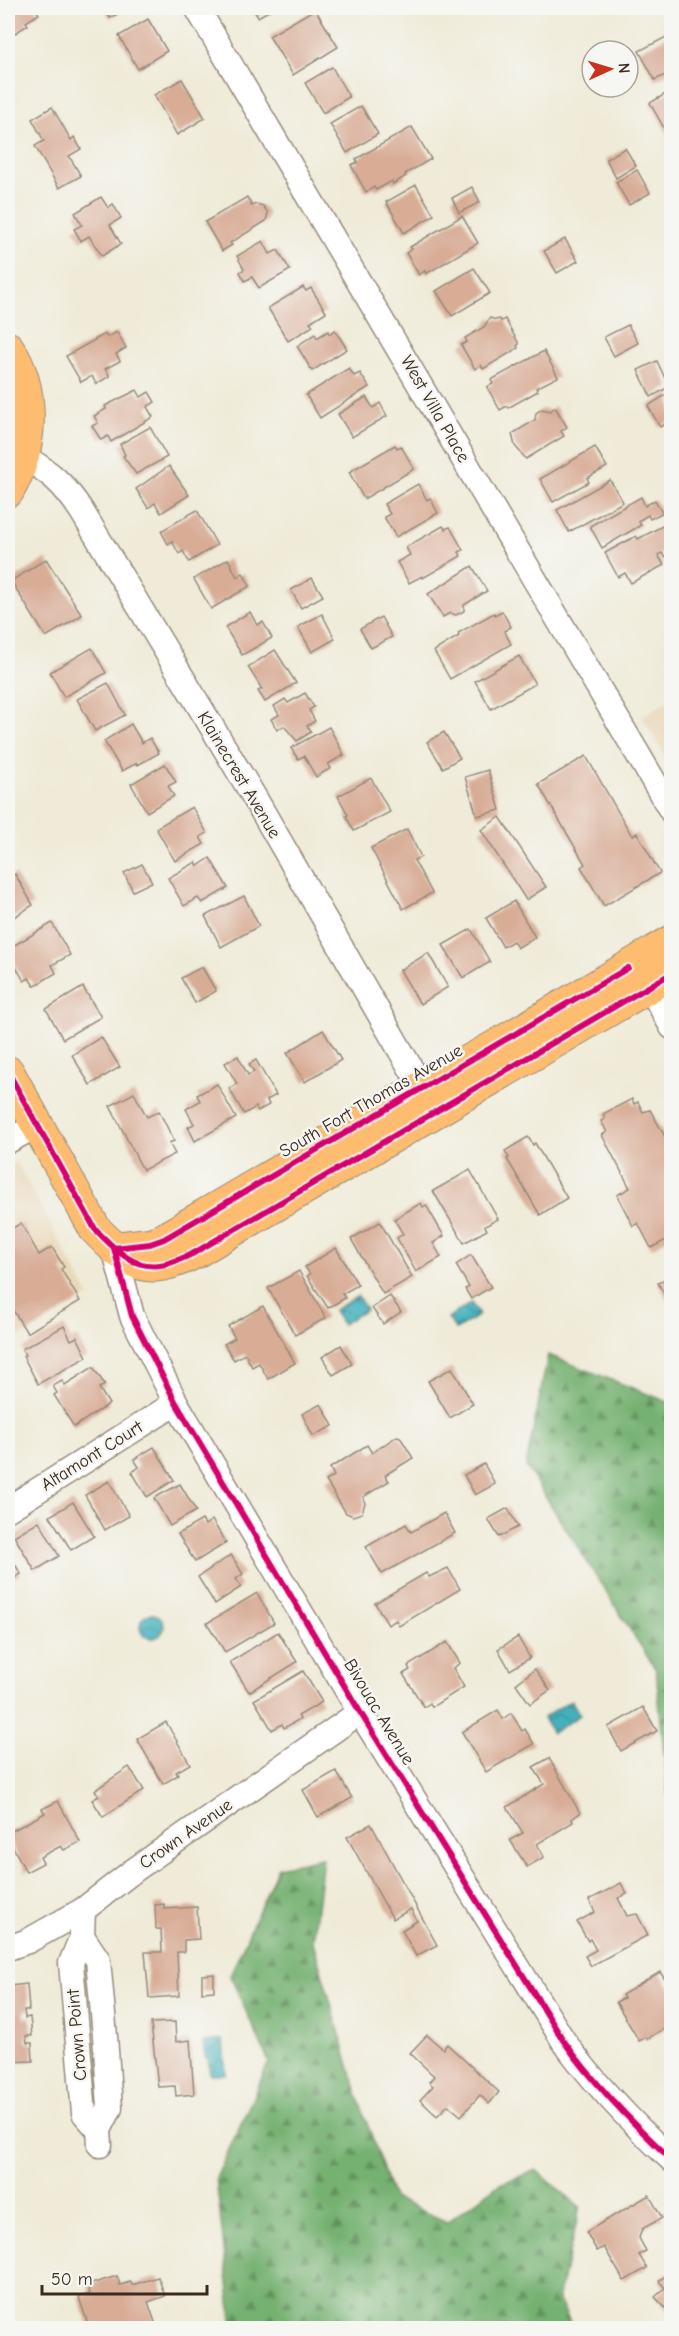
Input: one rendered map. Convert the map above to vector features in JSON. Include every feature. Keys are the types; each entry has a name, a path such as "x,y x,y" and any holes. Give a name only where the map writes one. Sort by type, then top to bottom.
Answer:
{"main road":[{"path":"8,348 22,377 28,423 23,456 8,491"},
{"path":"8,1072 95,1229 114,1248 135,1263 150,1266 173,1263 194,1253 429,1099 652,974 672,941"}],"street":[{"name":"West Villa Place","path":"197,8 672,812"},
{"name":"Klainecrest Avenue","path":"23,456 48,472 64,486 81,510 253,795 429,1099"},
{"path":"652,974 672,1027"},
{"path":"8,1141 36,1125"},
{"name":"Bivouac Avenue","path":"114,1248 132,1316 176,1403 360,1712 563,2040 594,2079 643,2133 672,2160"},
{"name":"Altamont Court","path":"8,1509 176,1403"},
{"name":"Crown Avenue","path":"8,1948 28,1941 83,1910 133,1871 360,1712"},
{"name":"Crown Point","path":"83,1910 82,1936 71,1963 84,2113 99,2138"}],"shaded area":[{"path":"671,699 671,767 642,716"},
{"path":"16,1161 89,1296 8,1344 8,1166"}],"green space":[{"path":"548,1355 671,1403 671,1797 668,1795 656,1670 526,1466"},
{"path":"323,1858 313,1942 360,2103 393,2198 447,2222 500,2184 536,2170 580,2207 558,2299 573,2328 233,2328 216,2178 269,2062 230,1976 278,1867"}],"water":[{"path":"358,1296 366,1310 342,1324 334,1310"},
{"path":"471,1303 479,1315 456,1330 448,1318"},
{"path":"152,1614 157,1615 163,1621 163,1631 157,1637 152,1638 147,1637 141,1631 140,1626 141,1621 147,1615"},
{"path":"571,1700 580,1715 552,1733 543,1718"},
{"path":"223,2040 226,2074 210,2075 203,2042"}],"building":[{"path":"8,8 35,8 39,14 26,22 28,25 12,35 8,33"},
{"path":"104,8 128,8 110,18"},
{"path":"252,8 274,8 258,17"},
{"path":"315,9 338,47 293,75 269,36"},
{"path":"148,19 167,51 138,69 119,36"},
{"path":"670,35 672,72 655,80 640,50"},
{"path":"332,67 349,97 323,113 305,83"},
{"path":"182,79 205,118 177,135 154,95"},
{"path":"672,90 672,136 669,137 650,103"},
{"path":"361,106 378,134 347,153 330,124"},
{"path":"52,107 71,140 74,137 81,149 69,156 81,176 59,188 35,146 44,141 32,119"},
{"path":"412,127 431,159 393,184 392,181 376,190 374,187 366,192 351,165 358,162 356,159"},
{"path":"625,148 636,166 616,178 606,159"},
{"path":"637,170 650,193 629,205 616,182"},
{"path":"416,185 434,215 404,233 386,202"},
{"path":"472,187 480,202 459,213 452,198"},
{"path":"101,197 108,208 113,204 121,218 110,225 121,244 102,256 89,236 81,241 74,229 82,225 75,213"},
{"path":"247,197 252,206 256,204 263,206 268,213 266,221 230,243 232,245 222,251 205,222"},
{"path":"462,216 478,243 426,274 425,271 419,275 406,253 412,249 410,247"},
{"path":"565,239 578,261 557,273 544,251"},
{"path":"263,241 270,254 278,250 290,270 259,288 252,277 245,281 240,272 244,269 237,256"},
{"path":"474,268 490,293 452,316 436,291"},
{"path":"303,287 306,291 311,288 326,312 310,322 313,326 288,341 268,308"},
{"path":"490,318 501,321 505,319 519,344 518,348 483,369 481,365 475,369 461,345 467,342 465,338 484,327"},
{"path":"628,325 638,343 614,356 604,337"},
{"path":"335,330 347,349 312,371 297,346 315,334 317,338 328,331 329,334"},
{"path":"117,332 126,348 116,354 120,361 105,369 110,376 96,384 92,376 81,382 66,356 105,334 107,337"},
{"path":"544,351 558,377 536,388 538,391 500,410 487,387 493,384 491,380"},
{"path":"657,361 669,387 651,397 638,370"},
{"path":"349,368 354,376 360,373 369,387 320,418 306,395"},
{"path":"137,390 141,397 149,392 155,402 147,407 153,417 111,442 108,436 101,440 92,426 98,423 94,416 106,409 105,406"},
{"path":"670,392 672,420 660,427 648,406"},
{"path":"366,397 373,408 380,403 387,416 352,437 338,414"},
{"path":"555,407 567,427 561,431 564,436 526,459 515,446 512,434 535,420 536,413 542,409 550,411"},
{"path":"150,427 167,457 136,474 123,456 125,455 120,444"},
{"path":"395,445 397,448 401,446 414,469 364,499 349,472"},
{"path":"595,447 607,467 587,478 589,482 553,502 540,479"},
{"path":"169,466 189,495 161,513 155,503 148,508 136,489"},
{"path":"610,480 623,502 569,532 557,510"},
{"path":"418,484 427,500 430,498 438,513 396,537 384,517 390,514 384,504"},
{"path":"641,497 645,506 655,500 662,513 650,519 648,515 638,521 641,525 602,548 590,526"},
{"path":"197,510 217,545 189,562 183,551 179,554 172,541 168,544 161,531"},
{"path":"672,521 672,553 665,557 662,553 658,555 664,565 631,583 625,573 618,577 605,553 636,536 638,539"},
{"path":"443,526 445,529 450,527 463,550 459,552 461,556 423,578 422,576 409,583 397,562 410,555 406,547"},
{"path":"46,559 82,615 46,637 11,581"},
{"path":"228,559 237,577 243,573 250,586 211,609 194,579"},
{"path":"472,566 487,591 464,605 464,611 456,615 450,613 443,617 428,594"},
{"path":"312,578 323,596 301,608 291,590"},
{"path":"502,611 511,627 504,631 511,644 450,679 434,651 459,636 458,633"},
{"path":"250,612 257,625 263,622 272,638 242,655 225,627"},
{"path":"322,614 335,639 312,652 298,627"},
{"path":"381,617 392,637 371,648 360,629"},
{"path":"92,648 106,673 64,697 50,672"},
{"path":"275,650 296,683 265,702 258,691 262,689 248,667"},
{"path":"519,656 535,684 491,709 475,681"},
{"path":"108,683 125,715 95,731 77,699"},
{"path":"305,693 314,707 309,710 315,721 307,726 311,732 297,741 284,726 277,730 271,719 279,715 274,706 285,699 288,703"},
{"path":"131,724 142,743 150,738 159,753 122,771 104,741"},
{"path":"329,727 344,755 328,764 331,768 316,777 304,756 298,759 291,748"},
{"path":"444,732 460,758 443,768 427,742"},
{"path":"586,756 632,836 637,833 660,873 604,906 581,867 585,864 538,784"},
{"path":"165,764 176,782 168,786 174,796 147,812 131,784"},
{"path":"488,770 500,810 477,816 465,777"},
{"path":"371,778 390,812 354,831 338,796"},
{"path":"192,807 207,833 200,837 204,844 175,861 156,828"},
{"path":"500,817 546,887 526,900 481,830"},
{"path":"407,829 421,857 414,860 432,893 403,909 371,848"},
{"path":"210,858 228,888 202,903 198,898 184,906 168,878 196,862 198,866"},
{"path":"142,864 152,882 133,891 124,873"},
{"path":"15,874 33,905 8,921 8,879"},
{"path":"244,896 259,926 221,947 205,916"},
{"path":"514,901 535,937 517,948 513,941 503,947 486,918"},
{"path":"52,923 70,955 52,965 56,973 34,986 29,978 24,981 8,949"},
{"path":"471,929 490,962 463,978 443,945"},
{"path":"428,953 448,987 420,1004 400,970"},
{"path":"202,967 216,991 195,1003 181,978"},
{"path":"83,987 101,1017 63,1039 46,1009"},
{"path":"323,1030 341,1060 305,1082 287,1053"},
{"path":"101,1037 120,1067 90,1085 72,1055"},
{"path":"238,1056 248,1075 254,1072 249,1064 256,1060 276,1095 267,1100 269,1105 258,1111 256,1107 244,1114 229,1088 237,1084 225,1063"},
{"path":"217,1084 236,1118 195,1141 188,1127 194,1124 186,1109 200,1101 197,1095"},
{"path":"134,1093 147,1117 159,1111 174,1141 169,1143 175,1154 143,1170 110,1106"},
{"path":"632,1099 634,1104 638,1102 643,1112 650,1110 672,1149 672,1237 651,1248 638,1223 633,1226 617,1195 630,1188 602,1135 607,1132 601,1121 605,1119 603,1114"},
{"path":"528,1137 533,1145 535,1143 567,1198 540,1215 507,1159 509,1158 505,1151"},
{"path":"470,1170 498,1219 485,1226 487,1230 464,1243 433,1191"},
{"path":"421,1203 423,1207 426,1205 444,1236 433,1243 441,1257 416,1272 397,1238 403,1234 394,1219"},
{"path":"380,1222 412,1277 383,1294 351,1239"},
{"path":"21,1223 39,1255 52,1247 64,1267 61,1269 80,1301 27,1333 8,1302 8,1231"},
{"path":"336,1248 358,1285 342,1294 345,1298 328,1308 307,1276 310,1274 305,1267"},
{"path":"471,1255 491,1287 471,1299 465,1289 469,1287 456,1265"},
{"path":"299,1271 326,1318 295,1335 268,1288"},
{"path":"672,1275 672,1308 658,1283"},
{"path":"390,1296 401,1312 383,1324 372,1308"},
{"path":"263,1306 295,1363 268,1379 259,1363 252,1367 245,1354 234,1360 224,1344 235,1338 228,1326"},
{"path":"64,1326 71,1340 77,1337 87,1357 38,1384 23,1356 25,1355 22,1349"},
{"path":"341,1345 352,1364 333,1375 322,1357"},
{"path":"93,1367 105,1385 99,1388 109,1404 74,1427 54,1395 57,1393 53,1386 62,1381 65,1385"},
{"path":"452,1368 473,1404 450,1418 428,1381"},
{"path":"321,1404 333,1426 313,1436 302,1414"},
{"path":"397,1436 400,1437 413,1458 385,1475 389,1481 363,1497 365,1503 362,1513 353,1516 346,1513 326,1481 334,1476 330,1468 367,1445 372,1453"},
{"path":"154,1447 174,1480 147,1497 132,1472 139,1467 134,1459"},
{"path":"484,1464 495,1484 475,1495 464,1475"},
{"path":"109,1481 129,1516 105,1530 85,1495"},
{"path":"180,1484 196,1511 170,1526 154,1498"},
{"path":"73,1502 94,1536 71,1550 50,1516"},
{"path":"508,1508 518,1527 499,1537 488,1519"},
{"path":"444,1513 455,1533 382,1574 366,1547 406,1524 411,1532"},
{"path":"202,1520 205,1525 212,1520 226,1543 195,1562 178,1534"},
{"path":"39,1521 59,1556 35,1571 14,1536"},
{"path":"8,1553 21,1574 8,1582"},
{"path":"231,1555 243,1574 236,1579 241,1587 215,1604 198,1577"},
{"path":"448,1568 460,1589 399,1626 396,1620 388,1625 375,1603 426,1573 429,1577"},
{"path":"257,1593 274,1623 225,1652 207,1623"},
{"path":"278,1632 297,1662 249,1692 230,1662"},
{"path":"518,1637 530,1658 510,1670 498,1649"},
{"path":"447,1642 460,1663 453,1668 464,1687 432,1707 430,1703 424,1707 403,1674 410,1670 408,1666"},
{"path":"535,1669 550,1690 530,1704 516,1684"},
{"path":"303,1671 322,1702 298,1716 300,1719 284,1728 282,1724 272,1730 254,1700"},
{"path":"643,1707 657,1731 621,1751 608,1727"},
{"path":"498,1710 503,1719 511,1713 522,1731 525,1729 534,1744 486,1772 462,1732"},
{"path":"166,1722 190,1764 176,1772 178,1775 163,1784 137,1739"},
{"path":"549,1758 580,1813 572,1819 573,1822 537,1844 544,1857 527,1867 510,1840 523,1833 507,1807 544,1784 533,1767"},
{"path":"129,1767 144,1790 103,1817 92,1800 99,1796 95,1790"},
{"path":"336,1771 352,1798 318,1817 303,1790"},
{"path":"58,1801 80,1842 64,1850 61,1846 40,1857 43,1863 26,1872 8,1833 45,1813 42,1809"},
{"path":"371,1824 437,1945 416,1956 402,1930 417,1921 411,1909 393,1919 347,1837"},
{"path":"621,1883 627,1894 618,1898 627,1916 637,1914 648,1935 591,1966 585,1956 596,1950 577,1922 595,1912 589,1900"},
{"path":"164,1904 164,1909 197,1907 199,1939 184,1940 184,1952 177,1952 179,1996 149,1998 145,1952 162,1952 161,1929 156,1929 155,1905"},
{"path":"660,1972 672,1990 672,2024 647,2039 646,2037 639,2041 616,2002 624,1998 622,1995"},
{"path":"214,1974 214,1991 202,1992 202,1975"},
{"path":"27,1984 29,2010 24,2010 25,2018 30,2017 32,2036 26,2036 27,2043 32,2043 33,2061 8,2062 8,1988"},
{"path":"175,2022 176,2042 190,2040 194,2094 176,2096 175,2086 158,2087 151,2023"},
{"path":"427,2035 443,2049 447,2044 499,2092 489,2104 480,2095 461,2116 448,2105 437,2116 420,2100 433,2086 429,2082 434,2076 410,2053"},
{"path":"649,2195 662,2218 642,2229 639,2238 646,2251 639,2255 647,2268 624,2281 604,2247 597,2251 586,2232"},
{"path":"672,2270 672,2315 655,2297 665,2288 659,2281"},
{"path":"117,2276 120,2285 131,2282 132,2285 158,2277 165,2296 148,2302 157,2328 89,2328 79,2297 90,2294 88,2285"}],"cycle path":[{"name":"South Fort Thomas Avenue","path":"114,1248 150,1244 164,1239 628,968"},
{"path":"8,1072 95,1229 129,1259 140,1264 163,1264 194,1253 672,973"},
{"path":"114,1248 132,1316 176,1403 360,1712 563,2040 614,2103 672,2160"}]}
